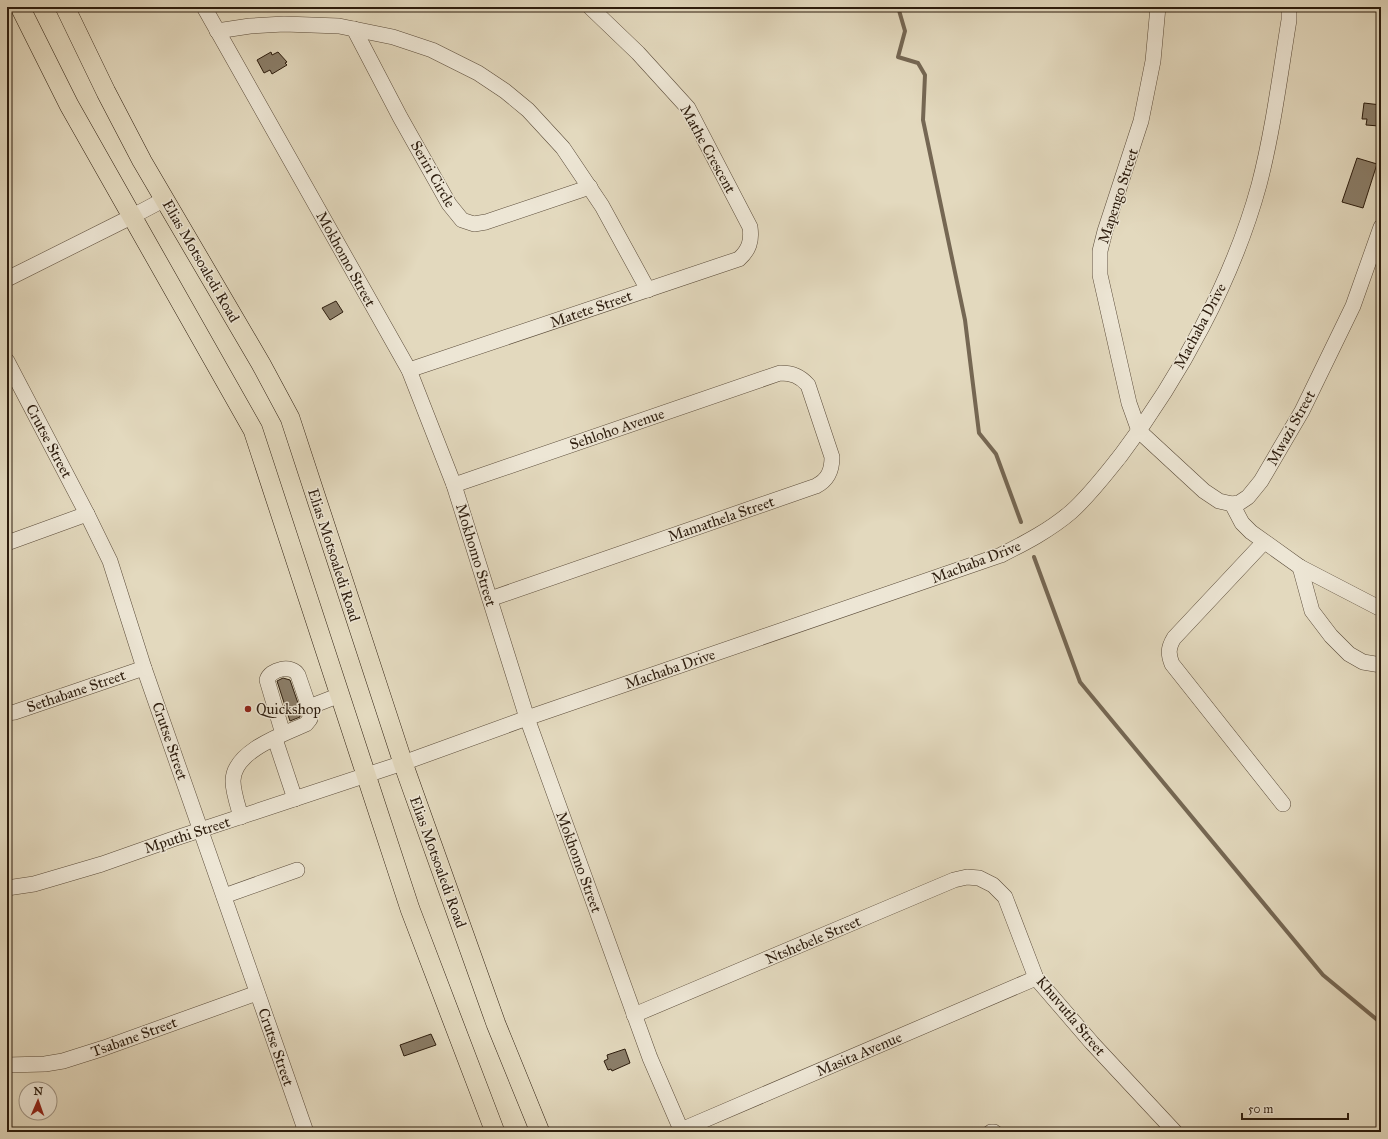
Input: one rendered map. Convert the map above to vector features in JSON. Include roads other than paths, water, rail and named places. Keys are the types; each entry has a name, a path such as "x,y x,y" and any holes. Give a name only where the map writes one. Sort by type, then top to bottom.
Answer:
{"main road":[{"path":"20,7 69,105 131,217 253,430 410,909 495,1132"},
{"name":"Elias Motsoaledi Road","path":"65,7 109,99 142,160 261,364 290,418 403,763 496,1024 540,1132"}],"street":[{"name":"Mokhomo Street","path":"204,7 409,370 454,485 527,718 650,1058 681,1131"},
{"name":"Mathe Crescent","path":"590,7 638,53 688,108 750,227"},
{"name":"Mapengo Street","path":"1139,431 1129,403 1100,275 1100,252 1105,231 1142,122 1153,61 1158,7"},
{"name":"Machaba Drive","path":"366,776 527,718 993,557 1018,547 1034,538 1071,512 1098,484 1139,431 1189,350 1216,297 1241,240 1259,186 1273,125 1289,20 1289,7"},
{"path":"217,32 250,26 284,24 339,26 393,37 432,50 478,73 505,91 528,110 563,148 602,206 648,290"},
{"name":"Seriri Circle","path":"354,29 400,117 449,204 462,220 474,224 486,222 590,187"},
{"path":"7,279 131,217 165,198"},
{"name":"Matete Street","path":"409,370 739,259 750,245 750,227"},
{"name":"Mwazi Street","path":"1232,504 1239,503 1248,497 1261,481 1302,411 1353,306 1381,227"},
{"name":"Crutse Street","path":"7,361 88,514 110,561 144,668 306,1132"},
{"name":"Sehloho Avenue","path":"454,485 780,373"},
{"name":"Mamathela Street","path":"490,599 816,486 823,482 829,476 832,466 832,457 808,385 802,378 796,375 780,373"},
{"path":"1139,431 1204,491 1219,501 1232,504 1242,523 1250,532 1300,567 1381,609"},
{"path":"7,542 88,514"},
{"path":"1264,542 1174,638 1169,646 1169,656 1172,664 1283,804"},
{"path":"1300,567 1312,611 1331,636 1349,654 1363,662 1381,665"},
{"name":"Sethabane Street","path":"7,713 15,712 144,668"},
{"path":"241,817 233,782 234,771 243,758 261,745 279,737 308,722 310,716 309,707 296,671 287,668 270,674 267,677 267,684 279,737 295,799"},
{"path":"309,707 340,695"},
{"name":"Mputhi Street","path":"7,888 34,884 102,864 366,776"},
{"path":"224,896 297,870"},
{"name":"Ntshebele Street","path":"634,1015 954,880 967,877 979,878 993,885"},
{"name":"Khuvutla Street","path":"993,885 1005,898 1036,978 1092,1043 1175,1132"},
{"name":"Masita Avenue","path":"681,1131 1036,978"},
{"name":"Tsabane Street","path":"7,1065 45,1064 70,1059 257,993"}],"waterway":[{"path":"898,7 905,31 898,57 918,63 925,75 923,120 965,320 979,433 996,454 1021,522"},
{"path":"1034,557 1080,682 1323,975 1381,1023"}],"place":[{"name":"Quickshop","path":"248,709"}]}
